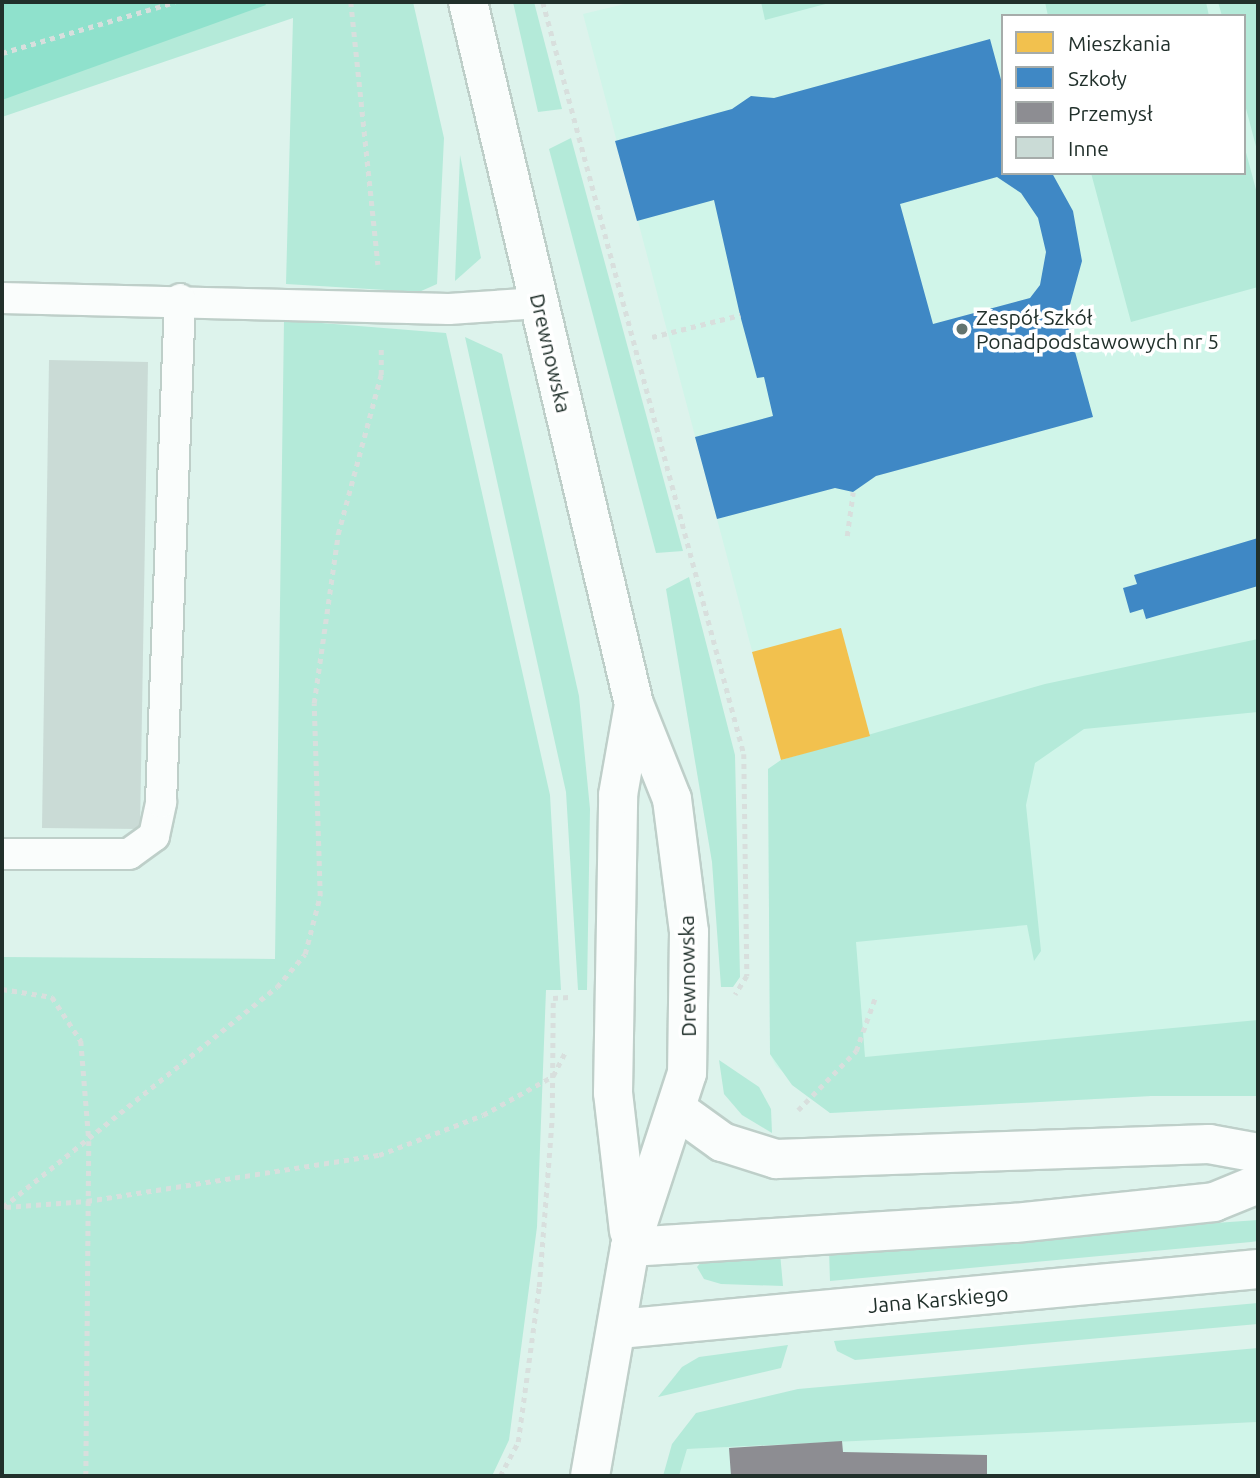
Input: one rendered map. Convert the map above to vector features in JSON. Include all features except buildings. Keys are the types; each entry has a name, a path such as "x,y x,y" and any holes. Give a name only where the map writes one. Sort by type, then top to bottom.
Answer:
{"main road":[{"name":"Drewnowska","path":"468,2 634,704 672,799 682,868 690,998 679,1111 629,1247"},
{"name":"Drewnowska","path":"590,1476 619,1329 629,1247 613,1093 618,795 634,704"},
{"path":"679,1111 722,1142 776,1159 1209,1144 1258,1153"},
{"path":"629,1247 1015,1223 1214,1202 1258,1184"},
{"name":"Jana Karskiego","path":"619,1329 1258,1269"}],"lane":[{"path":"2,298 180,299 382,307 539,303"},
{"path":"2,854 129,854 154,836 162,802 180,299"}],"path":[{"path":"2,53 175,2"},
{"path":"3,1207 89,1141 277,987 305,954 320,896 314,703 338,534 381,375 382,307 351,2"},
{"path":"543,2 744,754 747,976 744,989 725,997"},
{"path":"652,337 740,315"},
{"path":"848,537 853,492"},
{"path":"2,989 52,997 81,1041 89,1141 86,1476"},
{"path":"500,1476 518,1442 530,1355 553,1076 553,998 581,997"},
{"path":"797,1111 856,1051 875,998"},
{"path":"3,1207 87,1201 379,1155 484,1115 553,1076 570,1045"}],"shaded area":[{"path":"2,2 413,2 444,138 437,284 419,292 286,284 293,18 2,117"},
{"path":"513,2 534,2 562,109 538,112"},
{"name":"Zespół Szkół Ponadpodstawowych nr 5","path":"633,2 1258,2 1258,1096 1151,1096 830,1113 776,1066 770,1054 768,769 781,760 583,14"},
{"path":"761,2 833,2 765,20"},
{"path":"1045,2 1206,2 1209,14 1048,14"},
{"path":"1218,2 1258,2 1258,154 1246,109 1246,14 1221,14"},
{"path":"571,138 683,551 656,553 549,149"},
{"path":"1246,152 1258,197 1258,287 1131,322 1092,175 1246,175"},
{"path":"460,155 481,258 455,281"},
{"path":"284,320 446,333 550,795 561,990 546,990 537,1227 509,1440 492,1476 2,1476 2,957 275,959"},
{"path":"465,337 502,354 579,696 590,809 587,990 578,990 566,792"},
{"path":"689,577 735,755 740,977 733,987 721,987 712,862 666,589"},
{"path":"1258,639 1258,712 1084,729 1035,763 1026,805 1041,951 1034,961 1027,925 856,942 865,1057 1258,1020 1258,1096 1151,1096 830,1113 792,1085 770,1054 768,769 781,760 1045,684"},
{"path":"719,1060 759,1087 771,1109 772,1133 742,1115 724,1094"},
{"path":"1258,1220 1258,1241 1251,1242 830,1281 829,1250"},
{"path":"780,1253 783,1286 721,1284 704,1279 697,1267 702,1261"},
{"path":"1258,1303 1258,1324 855,1360 837,1351 834,1341"},
{"path":"788,1345 781,1368 658,1397 682,1367 699,1357"},
{"path":"1258,1348 1258,1422 687,1449 679,1476 663,1476 672,1444 696,1413 798,1389"},
{"path":"1258,1422 1258,1476 679,1476 687,1449"}],"green space":[{"path":"2,2 264,2 266,5 2,100"}],"place":[{"name":"Zespół Szkół Ponadpodstawowych nr 5","path":"962,329"}]}
